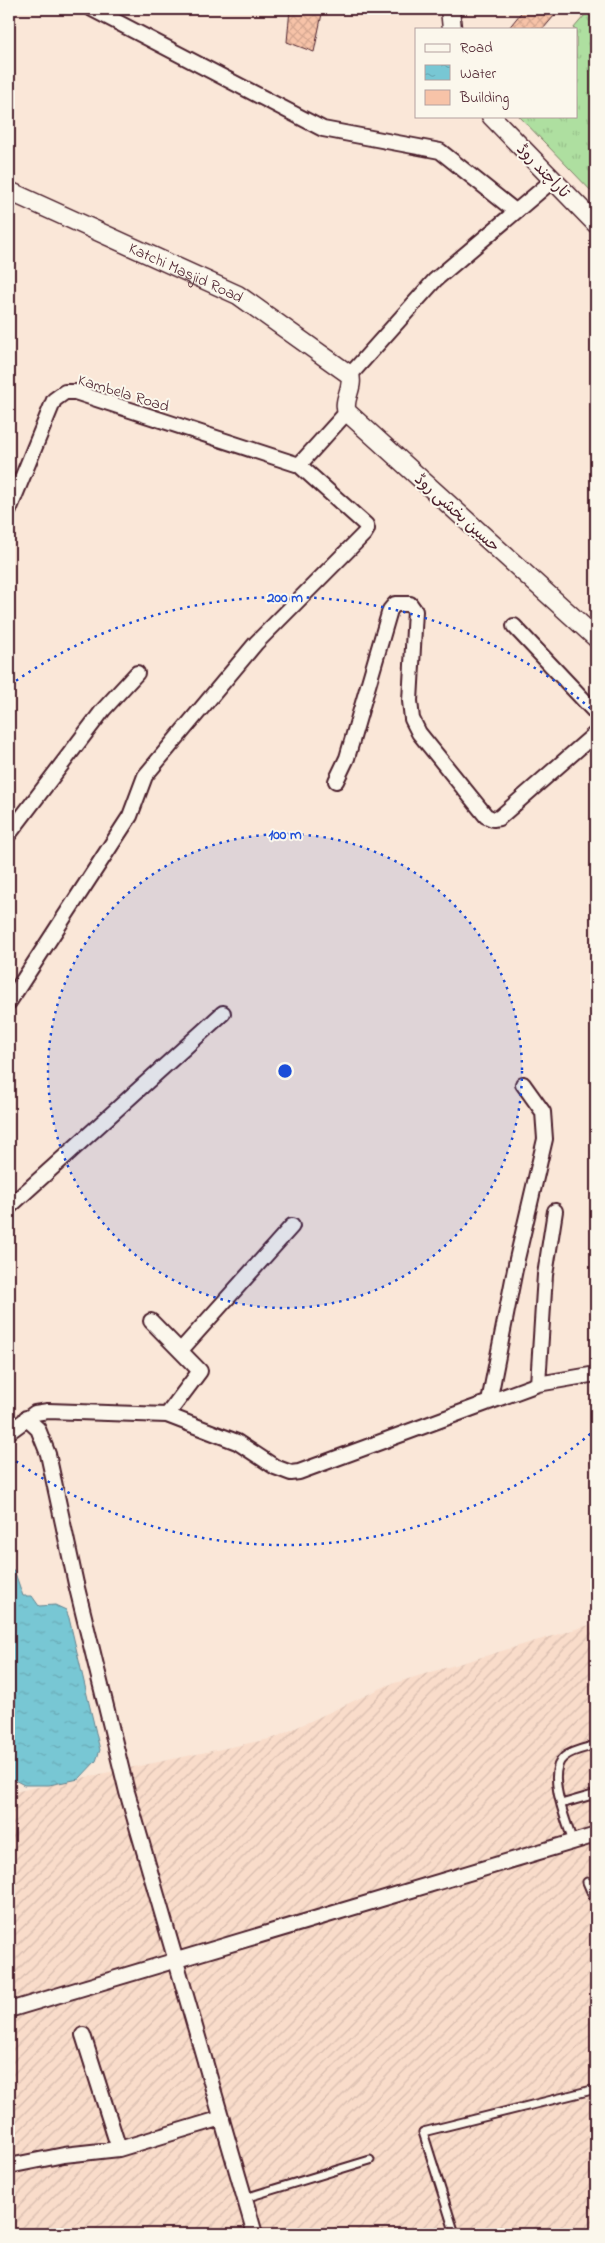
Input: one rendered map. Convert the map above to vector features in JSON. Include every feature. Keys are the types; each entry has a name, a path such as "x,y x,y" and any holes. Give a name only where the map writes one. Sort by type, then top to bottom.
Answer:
{"street":[{"path":"92,9 323,129 440,152 515,212"},
{"path":"450,9 452,28"},
{"name":"تاراچند روڈ","path":"493,118 596,224"},
{"path":"9,1002 130,816 145,776 256,643 366,531 366,524 299,465 347,412 345,408 352,382 350,375 435,280 553,180"},
{"name":"Katchi Masjid Road","path":"9,191 238,295 256,306 350,375"},
{"name":"Kambela Road","path":"9,510 54,400 65,392 75,392 299,465"},
{"name":"حسین بخشی روڈ","path":"347,412 596,638"},
{"path":"336,782 347,758 390,610 395,604 410,604 415,611 410,700 412,719 419,733 486,816 493,820 499,818 596,733"},
{"path":"514,626 596,713"},
{"path":"9,834 103,710 138,672"},
{"path":"9,1207 223,1013"},
{"path":"489,1402 517,1259 545,1139 546,1124 544,1112 522,1084"},
{"path":"538,1384 546,1267 555,1211"},
{"path":"181,1350 292,1226"},
{"path":"151,1321 200,1371 167,1414"},
{"path":"9,1432 26,1418 36,1413 48,1411 167,1414 236,1442 275,1467 291,1472 299,1472 538,1384 596,1374"},
{"path":"26,1418 38,1429 48,1454 76,1584 127,1792 255,2234"},
{"path":"9,2010 596,1835"},
{"path":"83,2035 119,2148"},
{"path":"9,2166 119,2148 222,2118"}],"lane":[{"path":"573,1842 556,1782 558,1766 562,1758 571,1753 596,1745"},
{"path":"561,1804 596,1794"},
{"path":"588,1882 596,1903"},
{"path":"455,2234 423,2132 596,2089"},
{"path":"245,2198 370,2160"}],"shaded area":[{"path":"596,1623 596,2234 9,2234 9,1793 274,1738 388,1685"}],"green space":[{"path":"590,9 596,9 596,196 521,118 578,118 578,28 574,28"}],"water":[{"path":"14,1570 23,1596 32,1596 39,1606 55,1605 66,1610 69,1618 100,1750 96,1761 79,1779 49,1785 24,1785 9,1777 9,1572"}],"building":[{"path":"290,9 323,9 314,52 287,42"},
{"path":"524,9 560,9 544,28 509,28"}]}
